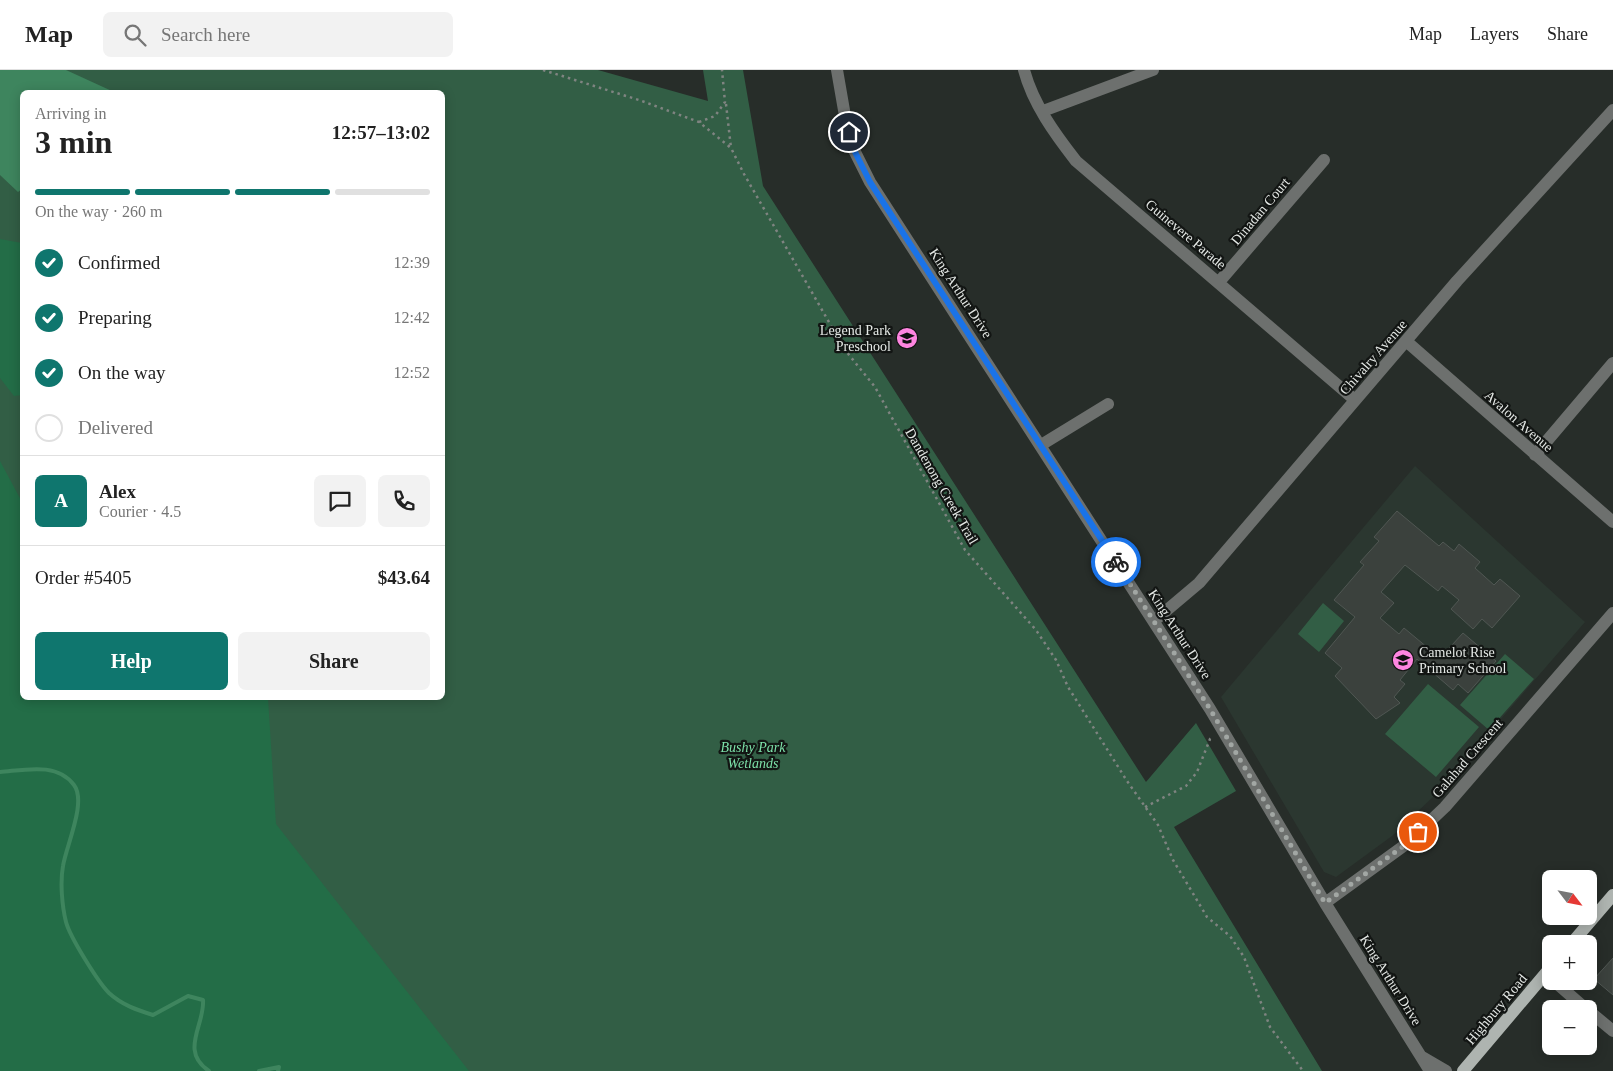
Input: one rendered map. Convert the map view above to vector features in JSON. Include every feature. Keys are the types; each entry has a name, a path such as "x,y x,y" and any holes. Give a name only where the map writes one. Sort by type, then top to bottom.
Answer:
{"main road":[{"path":"1579,935 1613,895"},
{"name":"Highbury Road","path":"1463,1071 1542,984"}],"street":[{"name":"King Arthur Drive","path":"837,70 853,148 870,182 1154,621 1222,730 1325,903 1430,1071"},
{"name":"Guinevere Parade","path":"1024,70 1042,111 1054,132 1076,161 1354,400"},
{"path":"1042,111 1153,70"},
{"name":"Chivalry Avenue","path":"1154,621 1199,584 1457,281 1613,110"},
{"name":"Dinadan Court","path":"1219,282 1324,160"},
{"name":"Avalon Avenue","path":"1406,341 1613,522"},
{"path":"1535,455 1613,363"},
{"path":"1041,445 1108,404"},
{"name":"Galahad Crescent","path":"1325,903 1405,845 1445,807 1613,613"},
{"path":"1566,990 1577,1000"},
{"path":"1597,1018 1613,1031"},
{"name":"King Arthur Drive","path":"1420,1056 1446,1071"}],"path":[{"name":"Dandenong Creek Trail","path":"543,70 639,100 699,122 731,148 845,350 874,387 965,550 1036,630 1056,660 1068,687 1158,826 1173,860 1207,917 1230,936 1244,957 1270,1027 1303,1071"},
{"path":"722,70 731,148"},
{"path":"699,122 715,116 726,102"},
{"path":"1145,807 1186,786 1197,772 1210,739 1222,730"}],"shaded area":[{"path":"0,70 66,70 110,90 20,90 20,190 18,192 0,175"},
{"path":"0,239 20,243 20,395 14,396 0,378"},
{"path":"0,461 20,498 20,700 268,700 276,824 469,1071 0,1071"},
{"name":"Camelot Rise Primary School","path":"1415,466 1585,622 1435,795 1392,836 1336,877 1324,872 1221,697"}],"green space":[{"name":"Bushy Park Wetlands","path":"0,70 598,70 708,101 703,70 743,70 763,186 1146,782 1196,723 1236,791 1174,827 1322,1071 173,1071 0,826"},
{"path":"1323,603 1344,621 1319,652 1298,634"},
{"path":"1505,654 1534,679 1489,730 1460,705"},
{"path":"1428,684 1479,727 1436,777 1385,734"}],"building":[{"path":"1397,511 1439,546 1443,542 1454,551 1459,544 1480,562 1475,568 1494,585 1500,579 1520,596 1492,628 1482,619 1473,629 1451,609 1459,600 1442,586 1438,591 1405,565 1381,592 1394,603 1380,618 1399,634 1404,628 1440,658 1463,633 1496,661 1468,693 1458,684 1453,690 1417,659 1400,680 1405,684 1394,697 1400,703 1376,719 1335,676 1342,668 1325,653 1355,617 1334,600 1364,565 1360,562 1379,541 1374,537"},
{"path":"1613,958 1613,995 1597,982 1597,976"}],"waterway":[{"path":"0,772 30,769 50,770 59,773 74,785 78,802 77,813 65,857 62,879 63,909 73,938 104,987 124,1004 153,1015 188,996 203,1000 203,1009 194,1046 200,1063 209,1071"},
{"path":"259,1071 279,1067 278,1071"}],"way so far":[{"path":"1116,562 1210,709 1325,903 1405,845 1418,832"}],"place":[{"name":"Legend Park Preschool","path":"907,338"},
{"name":"Camelot Rise Primary School","path":"1403,660"}],"route":[{"path":"849,132 853,148 870,182 1116,562"}]}
